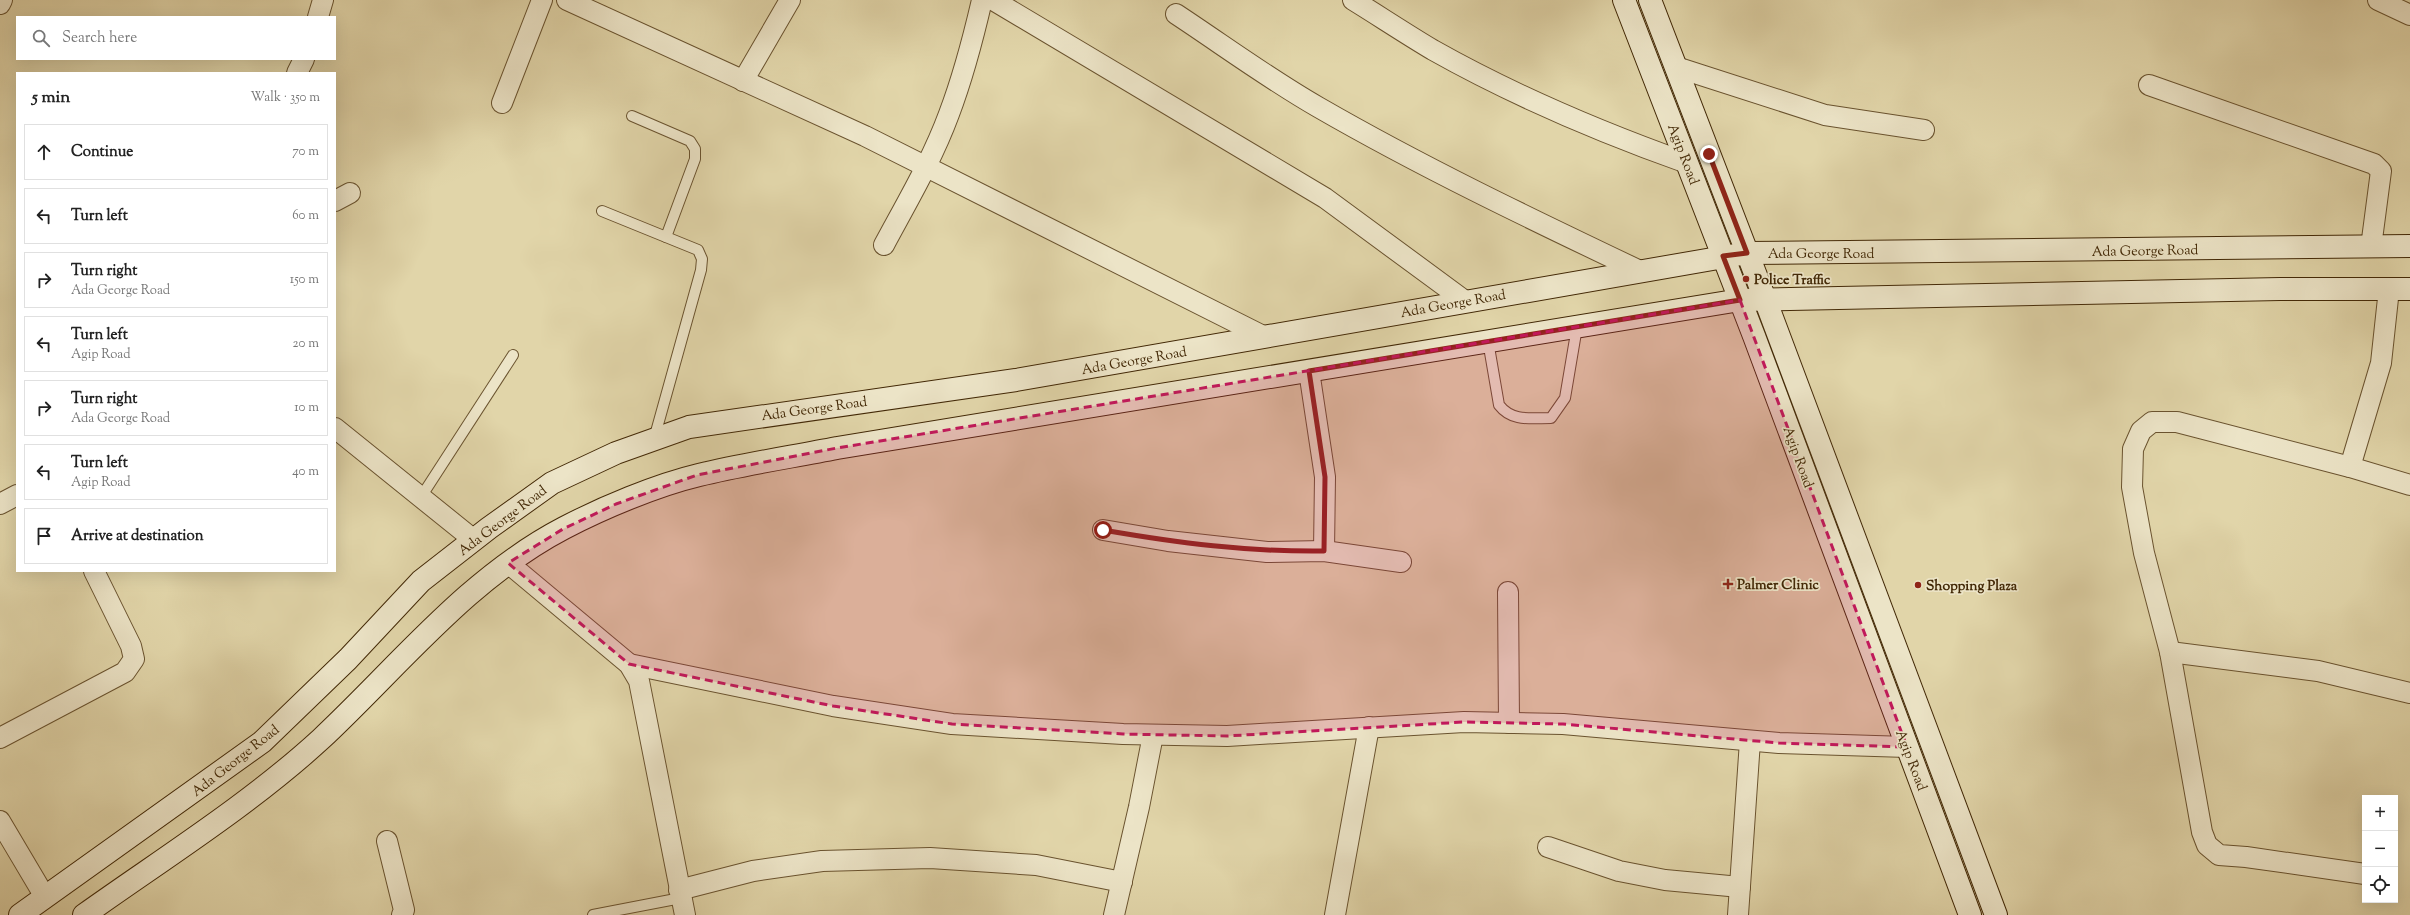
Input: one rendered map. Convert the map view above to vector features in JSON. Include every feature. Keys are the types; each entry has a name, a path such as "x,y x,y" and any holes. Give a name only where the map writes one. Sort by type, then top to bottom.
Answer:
{"main road":[{"name":"Agip Road","path":"1624,0 1740,300 1970,915"},
{"name":"Agip Road","path":"1650,0 1765,299 1996,915"},
{"name":"Ada George Road","path":"20,915 262,742 348,659 421,581 552,483 616,452 690,427 1016,380 1747,253 2410,246"},
{"path":"84,915 273,780 321,738 468,595 508,563 563,528 616,504 698,475 837,448 1740,300 2272,289 2410,289"}],"street":[{"path":"0,4 2,0"},
{"path":"318,16 323,0"},
{"path":"502,103 542,0"},
{"path":"567,0 865,136 1265,337"},
{"path":"743,81 790,0"},
{"path":"884,245 926,167 949,115 966,66 982,0"},
{"path":"993,0 1325,198 1465,301"},
{"path":"1353,0 1433,50 1549,108 1629,142 1687,163"},
{"path":"2378,0 2410,15"},
{"path":"1176,14 1323,110 1507,208 1640,271"},
{"path":"298,72 304,60"},
{"path":"1676,67 1825,115 1924,130"},
{"path":"2149,85 2374,164 2381,171 2371,247"},
{"path":"2350,467 2381,363 2389,289"},
{"path":"1309,371 1325,477 1324,551"},
{"path":"2362,874 2246,857 2219,855 2207,844 2202,832 2170,652 2144,553 2132,487 2133,449 2140,431 2152,422 2176,422 2350,467 2410,485"},
{"path":"336,429 474,540"},
{"path":"0,504 16,495"},
{"path":"1103,530 1168,541 1259,551 1324,551 1401,562"},
{"path":"508,563 629,664 640,681 681,901 752,871 822,861 930,858 1036,865 1122,882"},
{"path":"0,738 125,672 134,659 131,646 94,572"},
{"path":"1508,592 1509,723"},
{"path":"2170,652 2318,671 2410,693"},
{"path":"629,664 833,706 952,724 1153,735 1227,736 1464,722 1563,724 1750,741 1907,746"},
{"path":"1335,915 1369,727"},
{"path":"1114,915 1140,807 1153,735"},
{"path":"1738,915 1750,741"},
{"path":"0,821 45,897"},
{"path":"387,841 404,910 402,915"},
{"path":"1548,847 1619,871 1665,880 1740,887"}],"lane":[{"path":"632,116 690,141 695,149 695,160 666,237"},
{"path":"602,211 698,250 702,259 701,270 654,439"},
{"path":"1488,342 1499,405 1505,412 1513,417 1551,418 1565,398 1577,327"},
{"path":"421,498 513,355"},
{"path":"593,915 681,901"}],"highlighted area":[{"path":"1740,300 1907,747 1779,743 1563,724 1464,722 1227,736 1123,734 952,724 833,706 629,664 508,563 563,529 616,504 697,475 837,448"}],"place":[{"name":"Police Traffic","path":"1746,279"},
{"name":"Palmer Clinic","path":"1728,584"},
{"name":"Shopping Plaza","path":"1918,585"}],"route":[{"path":"1103,530 1168,541 1267,552 1324,551 1325,477 1309,371 1740,300 1723,256 1747,253 1709,154"}]}
